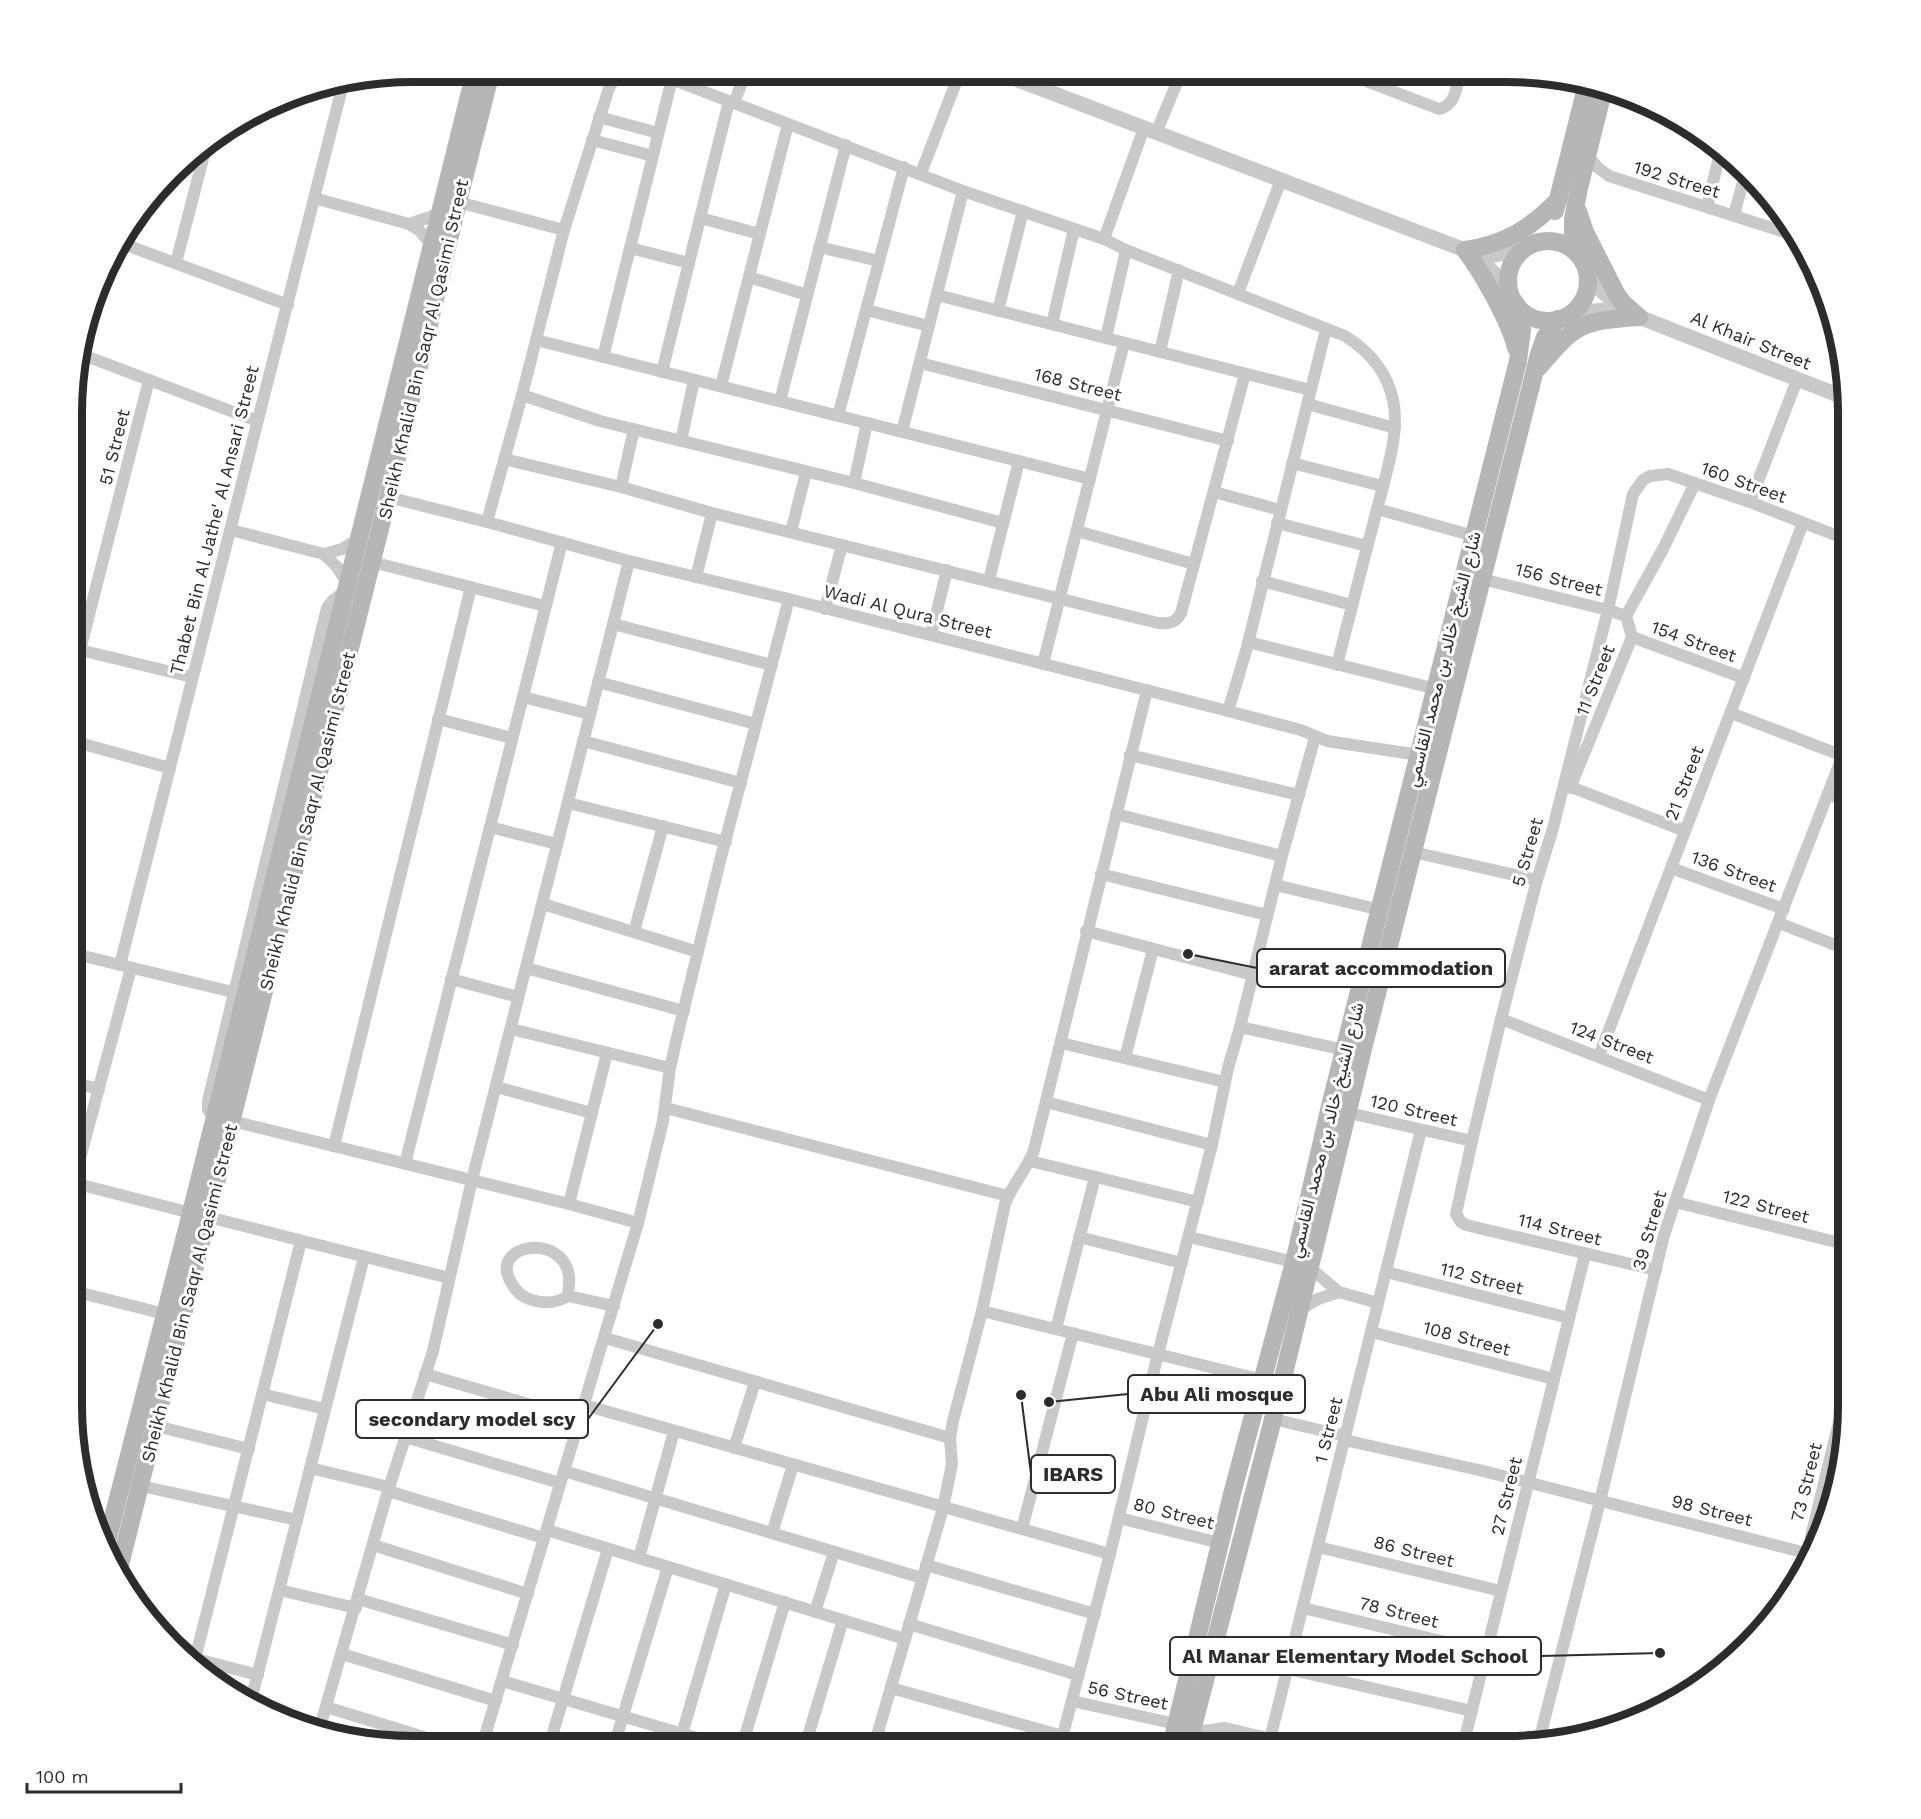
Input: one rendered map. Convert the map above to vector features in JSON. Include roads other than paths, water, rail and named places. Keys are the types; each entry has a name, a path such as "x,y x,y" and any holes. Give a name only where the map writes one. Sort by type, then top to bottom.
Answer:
{"main road":[{"name":"Sheikh Khalid Bin Saqr Al Qasimi Street","path":"223,1120 240,993 324,648 346,587 472,82"},
{"name":"Sheikh Khalid Bin Saqr Al Qasimi Street","path":"121,1560 156,1426 200,1215 223,1120 372,562 488,82"},
{"path":"1585,92 1571,197 1573,236 1587,282 1584,297 1564,316 1546,321 1531,317 1512,297 1509,272 1515,258 1528,247 1571,197 1587,154 1602,97"},
{"path":"1518,361 1511,331 1465,250 1494,244 1518,234 1571,197"},
{"path":"1571,197 1585,232 1612,286 1623,303 1639,316"},
{"path":"1528,247 1549,241 1557,242 1571,249 1583,266"},
{"name":"شارع الشيخ خالد بن محمد القاسمي","path":"1191,1736 1299,1310 1302,1265 1330,1106 1518,361 1522,330 1512,297"},
{"name":"شارع الشيخ خالد بن محمد القاسمي","path":"1173,1736 1238,1471 1263,1380 1302,1265 1349,1113 1362,1053 1541,345 1549,331 1564,316"},
{"path":"1534,373 1552,350 1576,329 1600,320 1639,316"},
{"path":"388,421 396,409 401,409 396,436 398,454"},
{"path":"1330,1106 1332,1115 1330,1136 1334,1140 1341,1141"},
{"name":"Sheikh Khalid Bin Saqr Al Qasimi Street","path":"108,1532 165,1314 200,1215"},
{"path":"1238,1471 1246,1468 1250,1472 1242,1510 1244,1524"},
{"path":"123,1477 124,1495 121,1511 127,1516 135,1512"}],"street":[{"path":"487,522 564,230 611,82"},
{"path":"603,357 671,82"},
{"path":"680,82 963,191 1104,239 1126,250 1345,336 1356,343 1376,363 1390,387 1395,428 1383,486 1337,665"},
{"path":"662,372 700,218 732,102 741,82"},
{"path":"921,173 956,82"},
{"path":"1023,82 1465,250 1495,255 1528,247"},
{"path":"1104,239 1150,130 1175,82"},
{"path":"1368,82 1439,109 1451,103 1458,82"},
{"name":"Thabet Bin Al Jathe' Al Ansari Street","path":"82,1152 99,1089 192,677 288,305 340,91"},
{"path":"599,117 658,133"},
{"path":"721,386 788,124"},
{"path":"592,140 653,156"},
{"path":"780,401 846,145"},
{"name":"192 Street","path":"1587,154 1597,167 1609,176 1784,232"},
{"path":"1707,207 1719,159"},
{"path":"176,263 200,161"},
{"path":"837,416 904,167"},
{"name":"192 Street","path":"1571,197 1596,178 1609,176"},
{"path":"1238,293 1281,180"},
{"path":"1734,215 1743,181"},
{"path":"902,432 963,191"},
{"path":"314,198 409,224 419,230 431,244"},
{"path":"458,202 564,230"},
{"path":"998,310 1023,212"},
{"path":"409,224 439,214"},
{"path":"700,218 760,234"},
{"path":"1052,324 1074,229"},
{"path":"128,246 288,305"},
{"path":"819,247 879,261"},
{"path":"630,248 689,263"},
{"path":"1106,338 1126,250"},
{"path":"1465,250 1483,262 1512,297"},
{"name":"Al Khair Street","path":"1583,266 1599,290 1612,301 1639,316 1838,395"},
{"path":"1160,352 1179,270"},
{"path":"749,277 807,295"},
{"path":"937,295 1310,390"},
{"path":"866,310 929,326"},
{"name":"Al Khair Street","path":"1564,316 1605,310 1639,316"},
{"path":"1228,711 1248,642 1326,329"},
{"path":"536,340 1090,479"},
{"path":"1043,664 1124,343"},
{"path":"88,357 257,421"},
{"name":"168 Street","path":"920,363 1228,441"},
{"path":"504,459 1059,599 1158,623 1169,623 1181,613 1245,374"},
{"name":"51 Street","path":"82,640 149,380"},
{"path":"681,441 694,380"},
{"path":"1750,502 1797,380"},
{"path":"522,395 588,418 854,483 1004,523"},
{"path":"1307,404 1395,428"},
{"path":"854,483 867,423"},
{"path":"621,487 634,429"},
{"path":"989,580 1019,462"},
{"path":"1292,463 1383,486"},
{"path":"791,532 806,472"},
{"name":"160 Street","path":"1633,494 1643,480 1659,474 1668,474 1750,502 1838,536"},
{"path":"1626,616 1664,547 1695,483"},
{"path":"1214,492 1280,510"},
{"name":"5 Street","path":"1458,1218 1456,1209 1501,1019 1553,828 1608,610 1633,494"},
{"name":"Wadi Al Qura Street","path":"388,497 629,561 789,599 1228,711 1301,730 1327,741 1419,755"},
{"path":"1377,509 1474,536"},
{"path":"696,577 712,513"},
{"path":"1277,523 1368,546"},
{"name":"21 Street","path":"1599,1056 1803,523"},
{"path":"231,530 324,554 342,549 358,539"},
{"path":"1077,531 1194,564"},
{"path":"405,1164 562,542"},
{"path":"825,609 842,545"},
{"path":"324,554 337,567 346,587"},
{"path":"321,1723 439,1327 448,1278 472,1180 629,561"},
{"path":"372,562 545,606"},
{"path":"931,635 947,570"},
{"name":"156 Street","path":"1482,579 1626,616"},
{"path":"1262,581 1352,605"},
{"path":"334,1146 471,587"},
{"path":"485,1736 638,1223 666,1108 670,1068 698,951 789,599"},
{"name":"11 Street","path":"1553,828 1632,637 1626,616"},
{"path":"613,624 772,665"},
{"name":"154 Street","path":"1632,637 1744,678"},
{"path":"1248,642 1436,689"},
{"path":"82,657 192,677"},
{"path":"598,682 756,724"},
{"path":"877,1736 943,1508 952,1464 950,1438 953,1421 982,1311 1008,1196 1030,1161 1147,690"},
{"path":"524,697 590,714"},
{"path":"1731,713 1838,754"},
{"path":"438,719 512,738"},
{"path":"1062,1736 1198,1202 1267,915 1315,737"},
{"path":"584,741 741,783"},
{"path":"82,744 170,768"},
{"path":"1130,755 1299,795"},
{"name":"39 Street","path":"1541,1735 1675,1202 1709,1100 1838,769"},
{"path":"1571,787 1684,831"},
{"path":"1828,794 1838,798"},
{"path":"568,803 726,842"},
{"path":"1116,814 1282,856"},
{"path":"634,932 663,826"},
{"path":"490,827 557,844"},
{"path":"1413,852 1537,880"},
{"name":"136 Street","path":"1671,868 1784,909"},
{"path":"1101,874 1267,915"},
{"path":"1275,885 1381,910"},
{"path":"543,904 698,951"},
{"path":"1779,923 1838,946"},
{"path":"1086,931 1253,975"},
{"path":"1125,1058 1153,949"},
{"path":"82,956 240,993"},
{"path":"526,968 684,1011"},
{"path":"451,980 518,997"},
{"name":"124 Street","path":"1501,1019 1709,1100"},
{"path":"1240,1027 1345,1050"},
{"path":"511,1029 670,1068"},
{"path":"1061,1043 1225,1082"},
{"path":"569,1203 607,1053"},
{"path":"82,1085 99,1089"},
{"path":"496,1087 592,1113"},
{"path":"1046,1101 1212,1145"},
{"path":"666,1108 1008,1196"},
{"name":"120 Street","path":"1349,1113 1472,1141"},
{"path":"223,1120 569,1203 638,1223"},
{"name":"1 Street","path":"1271,1736 1421,1130"},
{"path":"1030,1161 1198,1202"},
{"path":"1056,1329 1095,1177"},
{"path":"82,1184 448,1278"},
{"name":"122 Street","path":"1675,1202 1838,1243"},
{"name":"114 Street","path":"1458,1218 1466,1225 1656,1270"},
{"path":"1079,1237 1182,1263"},
{"path":"1189,1237 1302,1265 1339,1292 1378,1303"},
{"path":"196,1655 302,1241"},
{"path":"568,1296 569,1275 564,1263 555,1252 537,1247 520,1249 510,1258 506,1270 509,1281 525,1298 558,1302 568,1296 614,1306"},
{"name":"27 Street","path":"1466,1736 1585,1254"},
{"path":"253,1694 364,1257"},
{"name":"112 Street","path":"1386,1272 1569,1318"},
{"path":"1299,1310 1318,1299 1339,1292"},
{"path":"82,1293 165,1314"},
{"path":"982,1311 1263,1380"},
{"name":"108 Street","path":"1371,1332 1554,1379"},
{"path":"1022,1529 1073,1333"},
{"path":"605,1338 950,1438"},
{"path":"425,1374 579,1419"},
{"path":"734,1448 755,1382"},
{"path":"262,1394 325,1409"},
{"path":"584,1405 1110,1554"},
{"name":"98 Street","path":"1273,1419 1396,1452 1479,1470 1804,1552"},
{"path":"156,1426 249,1449"},
{"path":"639,1558 674,1431"},
{"name":"73 Street","path":"1819,1516 1837,1433"},
{"path":"405,1437 560,1483"},
{"path":"772,1533 793,1465"},
{"path":"310,1468 608,1549 905,1639"},
{"path":"564,1471 922,1578"},
{"path":"141,1486 297,1520"},
{"name":"80 Street","path":"1119,1518 1220,1543"},
{"path":"373,1545 528,1594"},
{"name":"86 Street","path":"1318,1547 1501,1591"},
{"path":"552,1736 608,1549"},
{"path":"815,1612 834,1552"},
{"path":"926,1565 1095,1614"},
{"path":"617,1736 668,1567"},
{"path":"682,1734 726,1584"},
{"path":"279,1590 357,1604 513,1646"},
{"path":"745,1736 785,1602"},
{"name":"78 Street","path":"1303,1608 1487,1652"},
{"path":"808,1736 843,1620"},
{"path":"909,1624 1078,1675"},
{"path":"342,1654 496,1701"},
{"path":"204,1661 258,1675"},
{"path":"1288,1669 1472,1711"},
{"path":"502,1681 689,1736"},
{"path":"891,1688 1045,1736"},
{"name":"56 Street","path":"1072,1701 1176,1724"},
{"path":"326,1707 420,1736"},
{"path":"1198,1707 1213,1722 1225,1728 1261,1736"},
{"path":"1197,1736 1203,1731 1225,1728"}],"place":[{"name":"ararat accommodation","path":"1188,954"},
{"name":"secondary model scy","path":"658,1324"},
{"name":"IBARS","path":"1021,1395"},
{"name":"Abu Ali mosque","path":"1049,1402"},
{"name":"Al Manar Elementary Model School","path":"1660,1653"}]}
